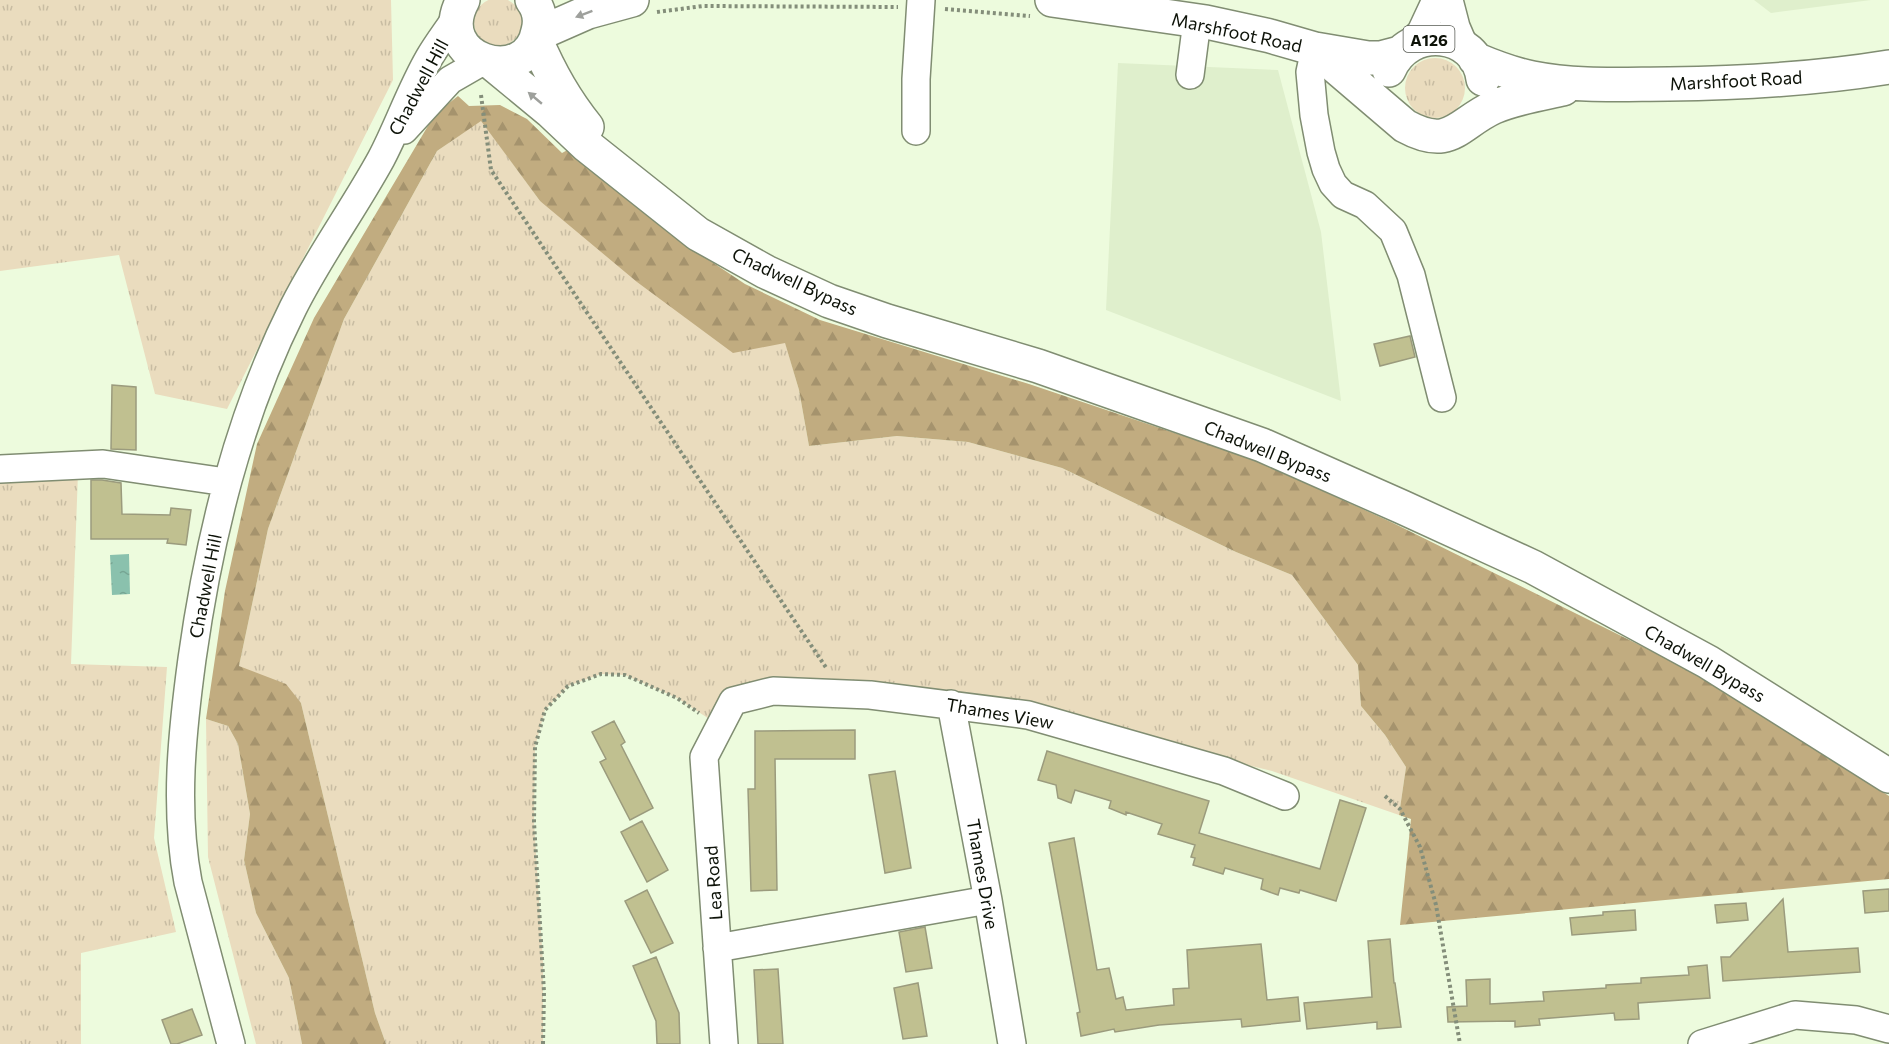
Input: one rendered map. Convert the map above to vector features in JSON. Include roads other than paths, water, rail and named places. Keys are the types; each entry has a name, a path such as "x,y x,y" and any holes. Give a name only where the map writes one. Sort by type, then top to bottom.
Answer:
{"main road":[{"name":"Chadwell Bypass","path":"532,0 540,23 537,37 549,70 572,110 627,177"},
{"path":"488,62 504,63 516,60 526,53 537,37 588,12 632,0"},
{"name":"Marshfoot Road","path":"1052,0 1196,30 1270,36 1315,49 1368,58 1381,58 1403,50 1414,43 1432,38 1452,41 1470,54 1500,69 1532,78 1582,84 1728,83 1849,74 1889,67"},
{"name":"Chadwell Bypass","path":"460,6 458,32 473,56 488,62 576,134 586,145 698,234 766,272 829,301 886,321 1038,366 1262,445 1402,507 1533,567 1708,662 1889,776"},
{"name":"Marshfoot Road","path":"1315,49 1405,126 1419,134 1434,137 1450,134 1496,106 1582,84"},
{"name":"A126","path":"1403,50 1390,69 1386,82 1386,96 1396,118 1405,126"},
{"name":"A126","path":"1470,54 1482,74 1484,89 1481,103 1473,118"}],"street":[{"path":"1403,50 1420,32 1436,0"},
{"path":"1449,0 1456,27 1470,54"},
{"path":"913,4 916,131"},
{"name":"Chadwell Hill","path":"231,1044 188,882 183,855 180,770 185,707 202,593 226,482 263,374 294,306 381,159 429,58 460,6"},
{"path":"1195,75 1196,30"},
{"path":"1315,49 1310,72 1314,115 1326,169 1332,184 1342,195 1365,205 1393,231 1411,275 1442,398"},
{"name":"Chadwell Hill","path":"381,159 450,80 488,62"},
{"path":"0,469 103,464 226,482"},
{"name":"Thames View","path":"720,726 733,701 772,691 870,694 951,704 1028,714 1224,771 1285,796"},
{"name":"Thames Drive","path":"951,704 988,900 1012,1044"},
{"name":"Lea Road","path":"720,726 704,757 724,1044"},
{"path":"717,948 988,900"},
{"path":"1702,1044 1795,1015 1856,1020 1889,1029"}],"water":[{"path":"129,554 130,594 112,595 110,555"}]}
